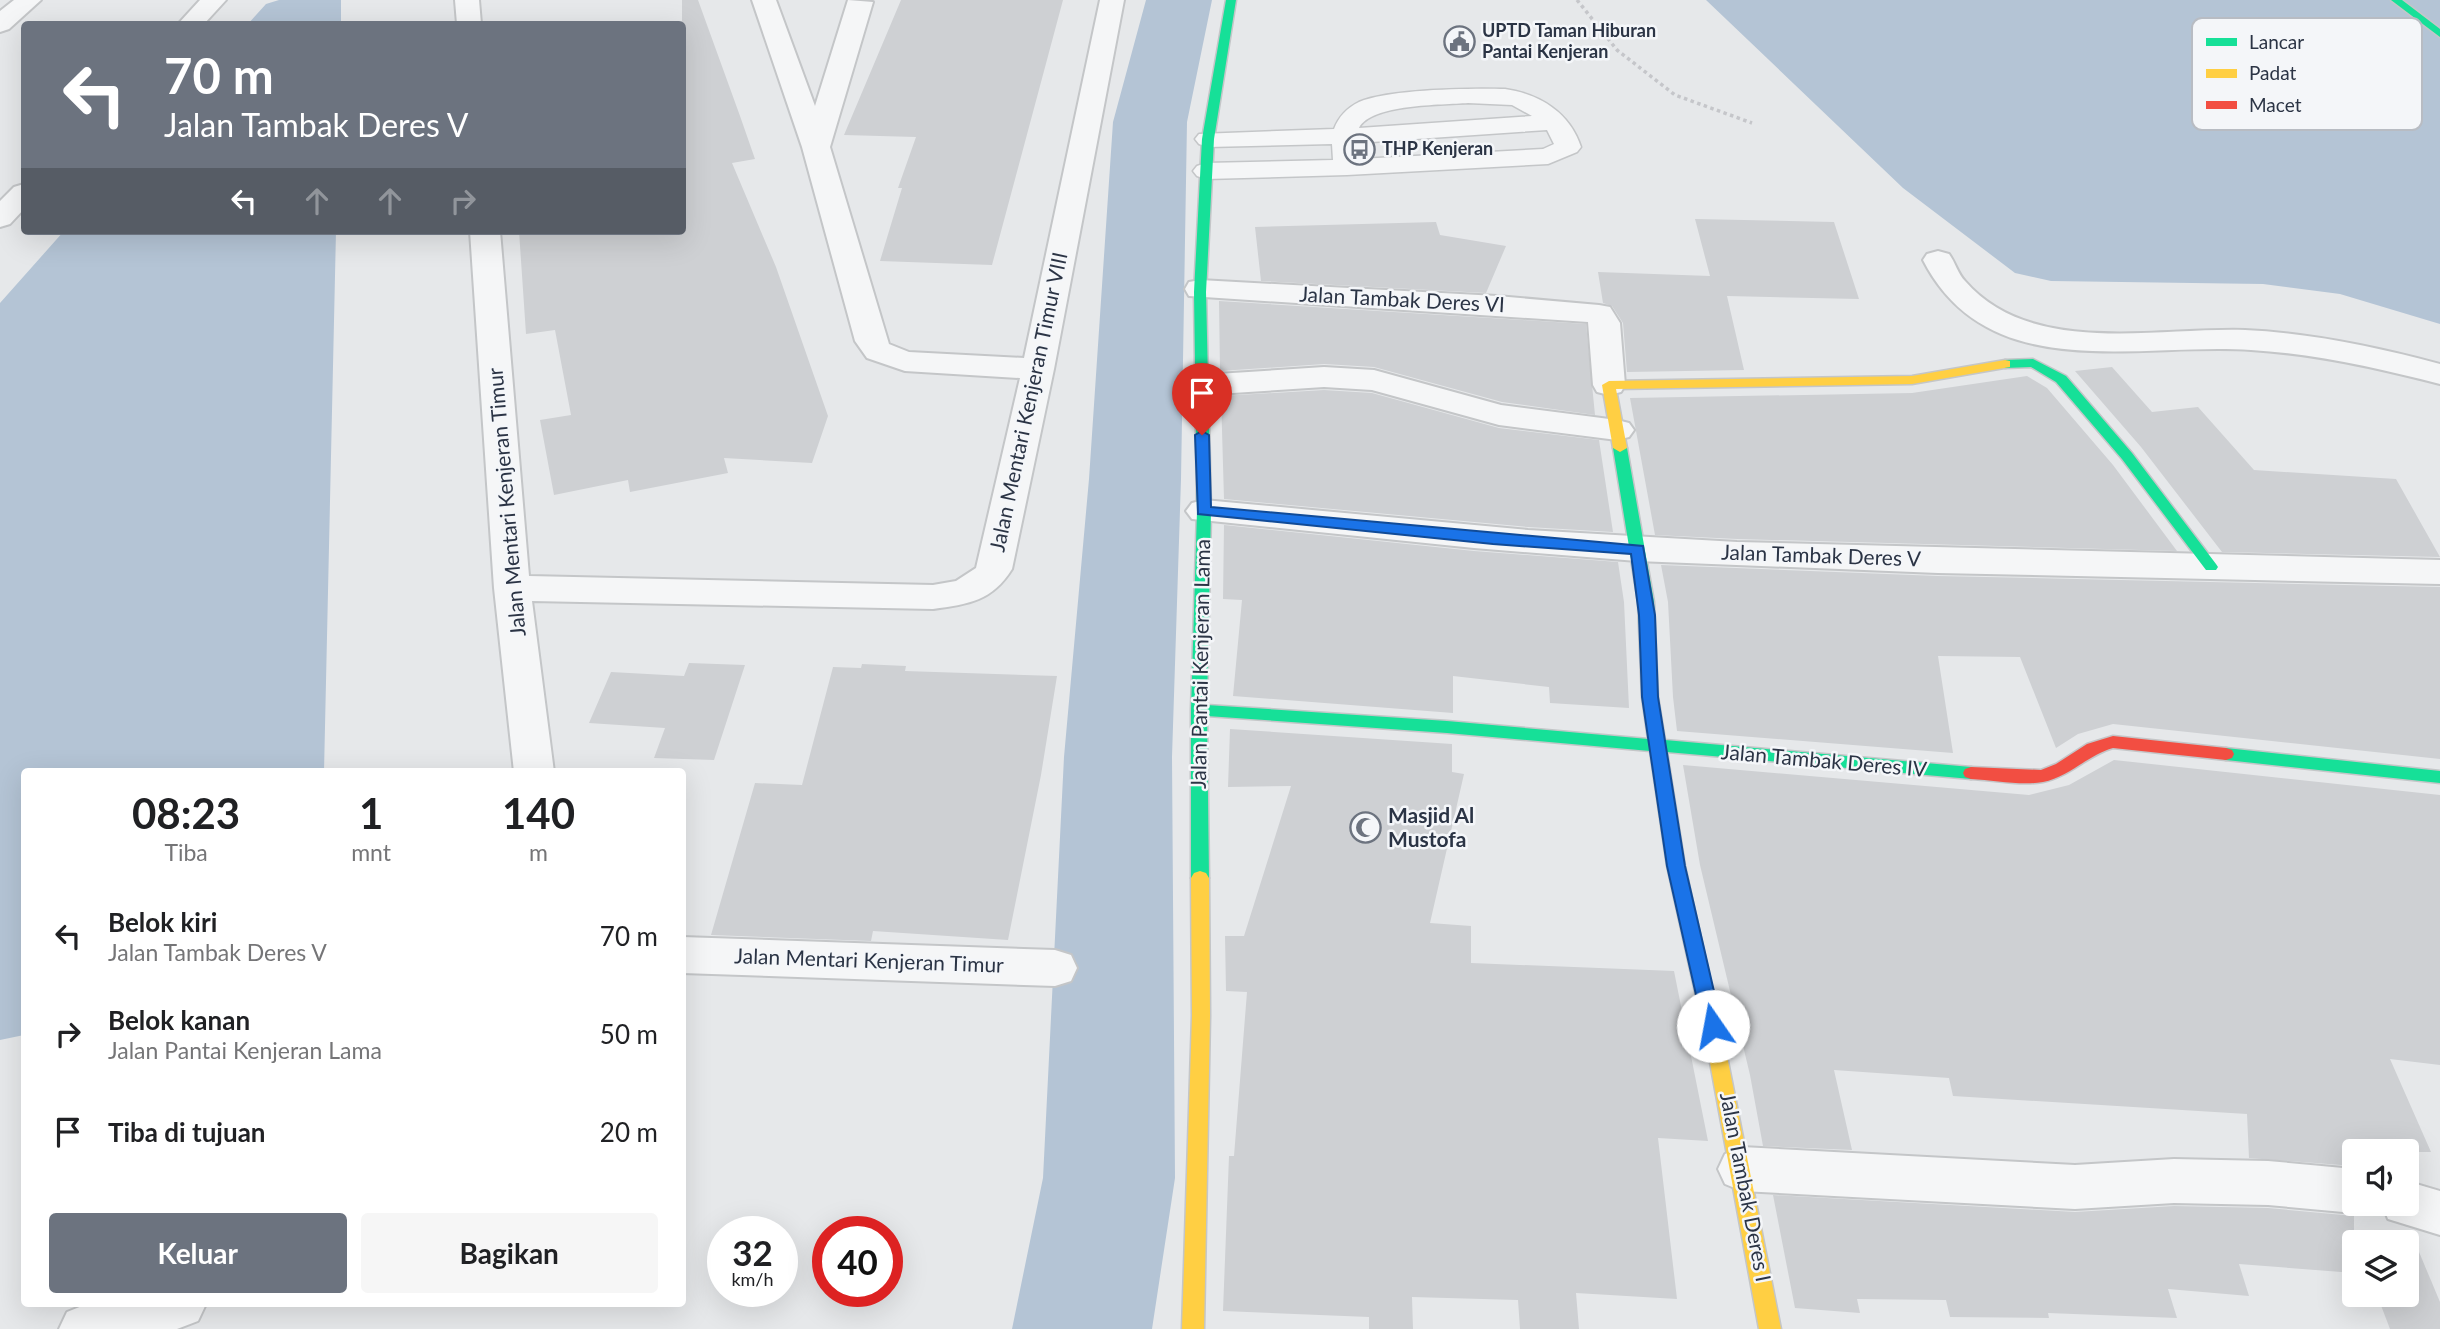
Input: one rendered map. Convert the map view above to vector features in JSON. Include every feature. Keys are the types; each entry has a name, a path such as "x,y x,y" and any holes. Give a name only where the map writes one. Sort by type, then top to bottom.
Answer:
{"street":[{"path":"193,21 214,0"},
{"path":"467,0 469,21"},
{"path":"764,0 816,147 870,341 878,351 905,362 1038,369"},
{"path":"816,147 861,2 859,0"},
{"name":"Jalan Mentari Kenjeran Timur VIII","path":"512,587 933,597 978,587 987,581 994,569 1038,369 1112,0"},
{"name":"Jalan Pantai Kenjeran Lama","path":"1193,1329 1201,1016 1199,710 1204,511 1200,289 1208,139 1231,0"},
{"path":"2396,0 2419,18"},
{"path":"2422,20 2440,34"},
{"path":"0,218 21,196"},
{"name":"Jalan Mentari Kenjeran Timur","path":"485,235 512,587 534,768"},
{"path":"1938,260 1953,287 1981,311 2020,330 2059,340 2111,343 2243,339 2316,345 2385,358 2440,374"},
{"name":"Jalan Tambak Deres VI","path":"1200,289 1586,311 1602,317 1609,385"},
{"path":"1609,385 1912,380 2019,362 2033,363 2061,379 2127,456 2211,567"},
{"path":"1201,385 1324,377 1374,380 1499,415 1617,430"},
{"name":"Jalan Tambak Deres I","path":"1609,385 1638,550 1647,615 1650,697 1676,866 1742,1169 1770,1329"},
{"name":"Jalan Tambak Deres V","path":"1204,511 1638,550 2440,572"},
{"name":"Jalan Tambak Deres IV","path":"1199,710 1433,726 1967,774 2041,776 2062,768 2079,753 2095,745 2113,742 2440,778"},
{"name":"Jalan Mentari Kenjeran Timur","path":"686,955 1055,968"},
{"path":"1742,1169 2075,1187 2174,1181 2269,1183 2342,1190"},
{"path":"2419,1207 2440,1213"},
{"path":"85,1329 169,1307"}],"lane":[{"path":"1206,171 1347,167 1548,156 1568,147 1567,136 1556,122 1344,136 1208,139"},
{"path":"1344,136 1347,167"}],"path":[{"path":"1577,0 1617,50 1675,96 1752,123"}],"water":[{"path":"279,0 341,0 341,21 251,21 266,4"},
{"path":"1706,0 2440,0 2440,324 2340,294 2263,284 2051,281 2015,273 1903,188"},
{"path":"60,235 336,235 324,768 21,768 21,1036 0,1040 0,303"}],"building":[{"path":"682,0 698,0 755,159 732,163 776,267 828,416 812,463 724,458 728,473 630,492 628,480 554,495 540,420 571,415 555,330 526,334 519,235 686,235 686,21 682,21"},
{"path":"901,0 1063,0 992,265 880,261 902,188 898,188 916,137 844,135"},
{"path":"1695,219 1834,222 1859,299 1727,296 1744,370 1627,372 1623,323 1612,306 1603,303 1598,272 1710,276"},
{"path":"1436,222 1440,235 1506,246 1486,293 1261,281 1255,227"},
{"path":"1219,301 1586,324 1595,415 1502,402 1374,367 1324,364 1220,371"},
{"path":"2112,367 2152,412 2198,407 2254,470 2396,479 2440,557 2222,552 2141,447 2075,371"},
{"path":"2027,376 2047,388 2113,465 2177,551 1655,535 1630,398 1912,393"},
{"path":"1324,390 1372,393 1499,428 1599,440 1613,532 1528,527 1224,499 1221,396"},
{"path":"1224,525 1474,551 1618,562 1624,602 1629,708 1550,703 1549,687 1453,676 1453,713 1233,696 1242,600 1223,599"},
{"path":"1661,565 1938,576 2440,587 2440,759 2113,724 2078,734 2056,748 2020,657 1938,656 1953,753 1677,731 1668,602"},
{"path":"689,663 745,665 714,760 654,758 665,728 589,723 611,672 684,676"},
{"path":"862,664 906,666 905,671 1057,676 1041,775 1008,940 873,931 871,941 711,935 755,783 802,785 833,667 861,668"},
{"path":"1230,729 1452,744 1452,772 1464,774 1430,923 1471,926 1471,963 1674,971 1708,1141 1658,1138 1677,1299 1576,1293 1579,1329 1520,1329 1518,1300 1412,1297 1413,1329 1369,1329 1369,1317 1223,1311 1229,1156 1234,1156 1247,992 1226,991 1225,936 1244,936 1291,786 1228,787"},
{"path":"2114,760 2440,795 2440,1065 2390,1059 2431,1152 2419,1152 2419,1139 2342,1139 2342,1165 2249,1158 2247,1114 1953,1096 1949,1078 1834,1070 1852,1150 1763,1146 1750,1075 1700,865 1683,765 2029,795 2069,785"},
{"path":"1773,1195 2075,1212 2174,1206 2268,1208 2354,1216 2354,1230 2342,1230 2342,1272 2239,1264 2249,1296 2168,1289 2177,1318 2048,1313 2049,1318 1950,1317 1946,1300 1857,1299 1860,1313 1795,1308"},
{"path":"2419,1252 2440,1302 2440,1329 2390,1329 2382,1307 2419,1307"}],"waterway":[{"path":"1082,1329 1109,1178 1118,757 1135,479 1150,122 1179,0"}],"traffic: fast":[{"path":"1200,878 1199,710 1204,511 1200,292 1208,139 1231,0"},
{"path":"2396,0 2419,18"},
{"path":"2422,20 2440,34"},
{"path":"2005,364 2033,363 2061,379 2127,456 2211,567"},
{"path":"1620,448 1646,602 1650,697 1676,866 1716,1046"},
{"path":"1199,710 1447,727 1971,773"},
{"path":"2226,754 2440,777"}],"traffic: slow":[{"path":"1620,448 1609,385 1912,380 2005,364"},
{"path":"1193,1329 1201,1016 1200,878"},
{"path":"1716,1046 1770,1329"}],"traffic: jam":[{"path":"1971,773 2042,776 2062,768 2093,748 2113,742 2226,754"}],"place":[{"name":"UPTD Taman Hiburan Pantai Kenjeran","path":"1459,41"},
{"name":"THP Kenjeran","path":"1359,149"},
{"name":"Masjid Al Mustofa","path":"1365,828"}],"route":[{"path":"1202,435 1204,511 1638,550 1646,601 1650,697 1676,866 1713,1026"}]}
